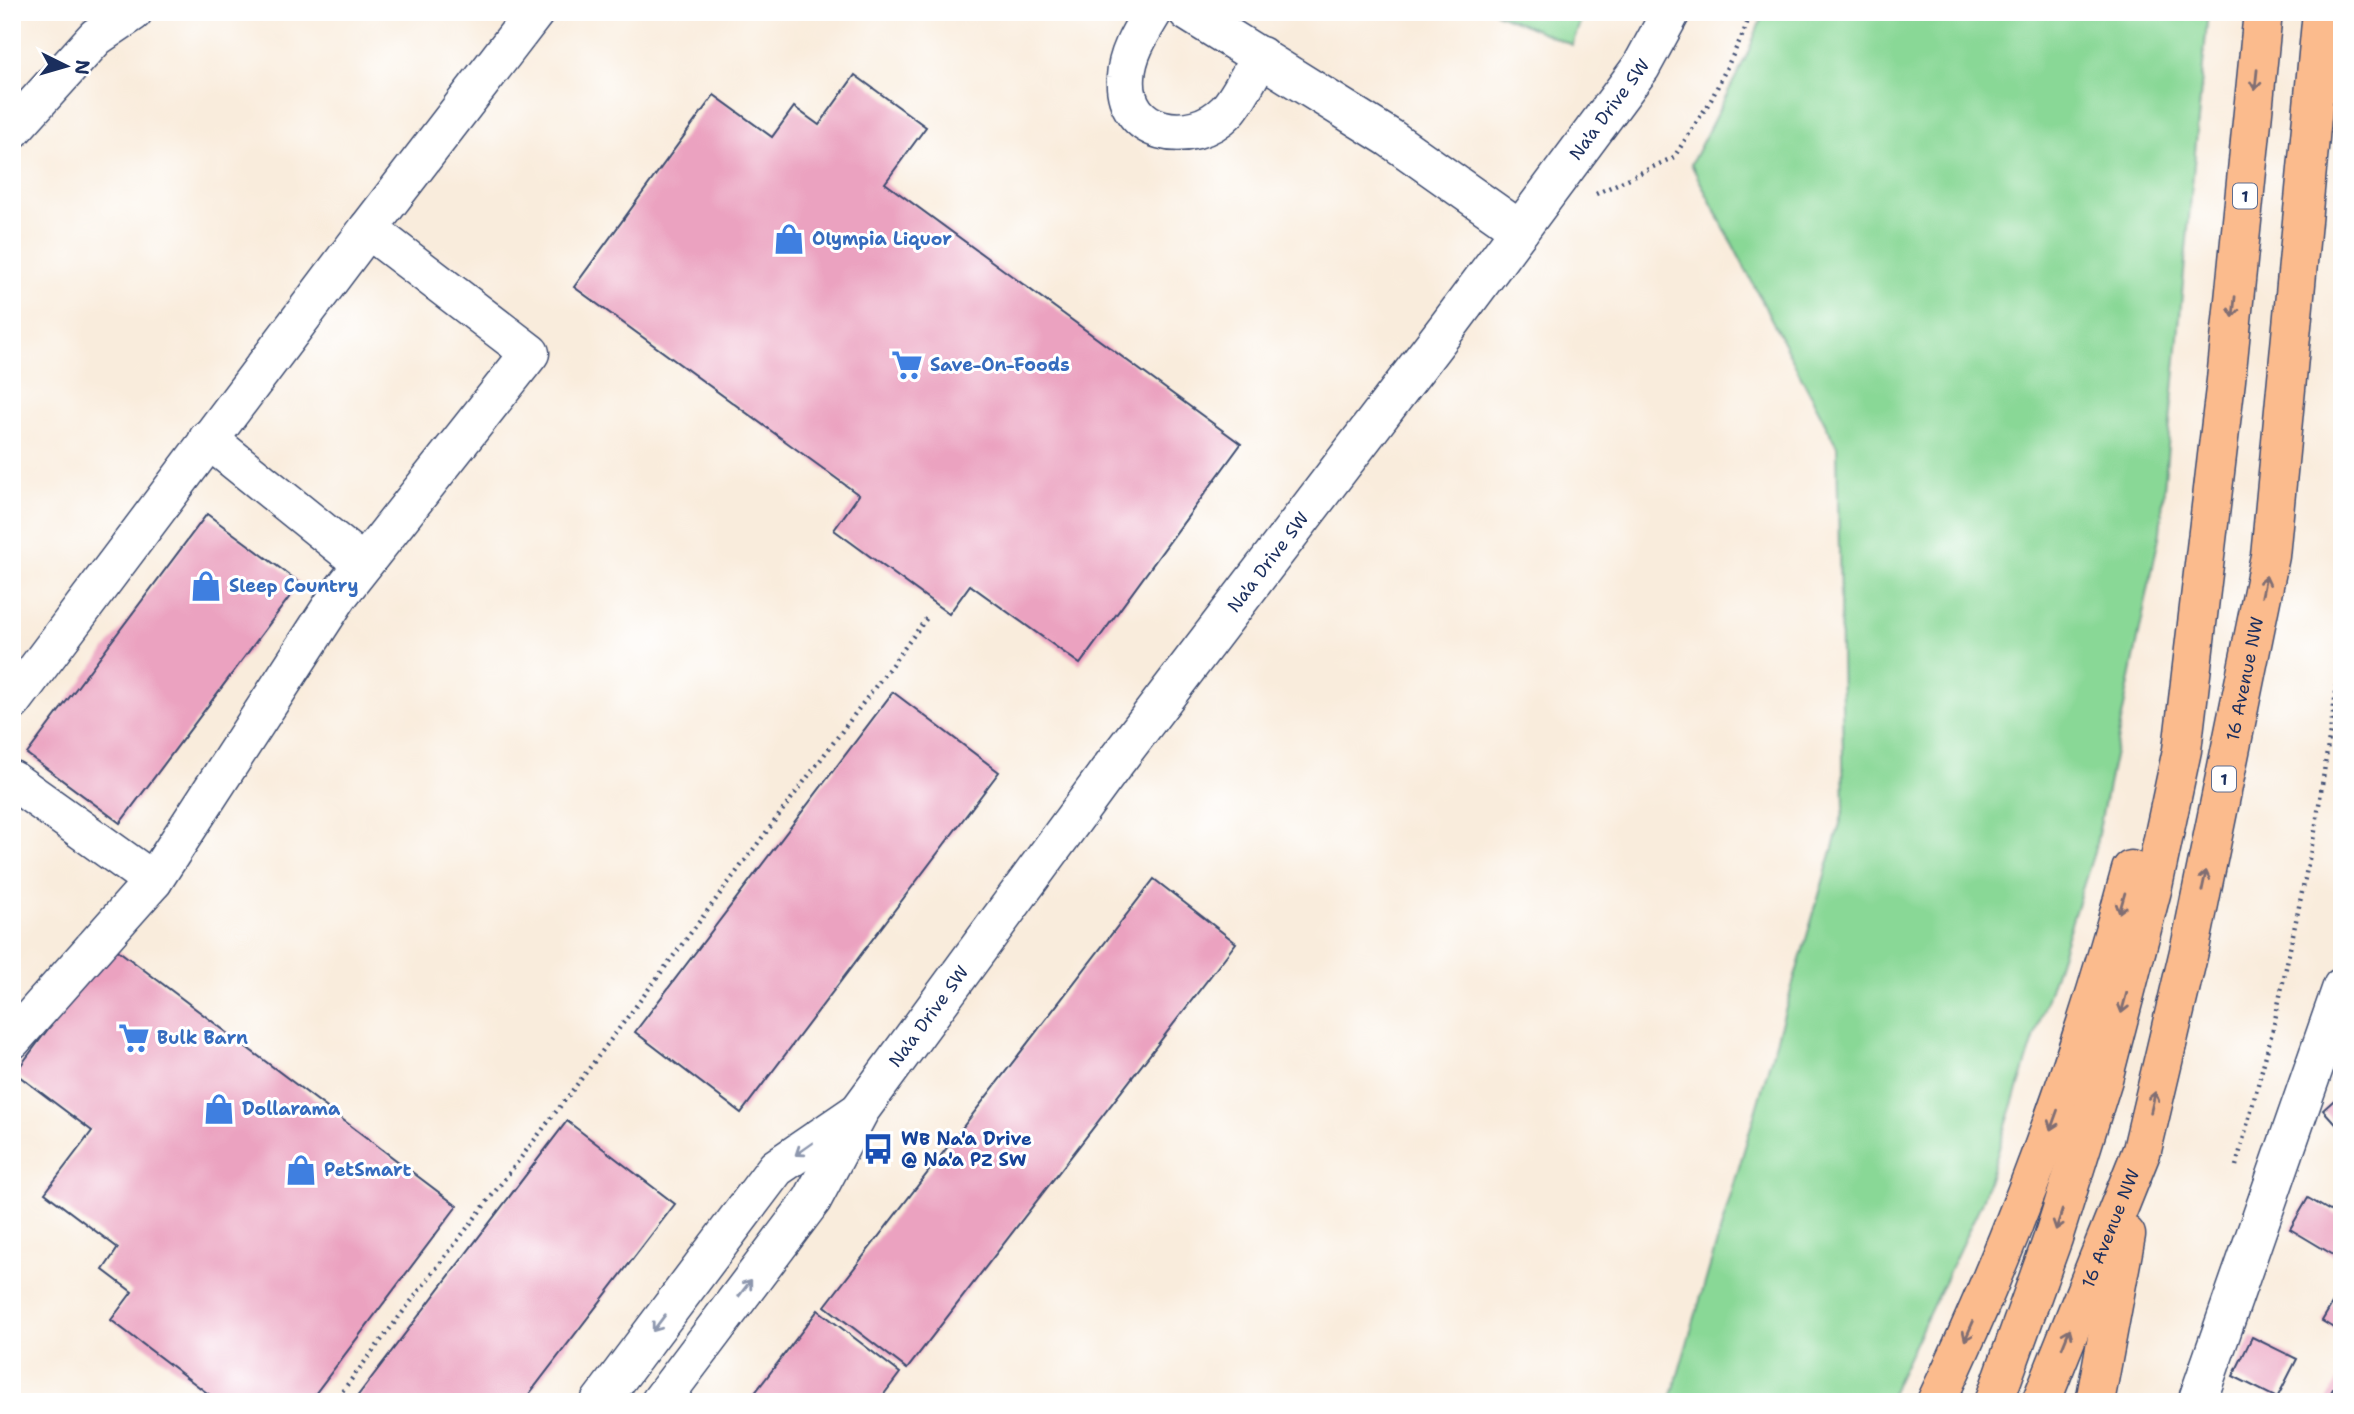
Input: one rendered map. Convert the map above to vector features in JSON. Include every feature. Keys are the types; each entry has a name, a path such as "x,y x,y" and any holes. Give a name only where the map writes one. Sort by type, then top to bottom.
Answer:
{"highway":[{"name":"1","path":"1994,1402 2037,1285 2087,1134 2126,996 2156,874 2182,750 2226,380 2263,12"},
{"name":"16 Avenue NW","path":"2041,1402 2142,1150 2191,943 2270,556 2322,12"},
{"path":"1936,1402 1983,1301 2032,1180 2086,1026 2120,911 2162,747 2226,380"},
{"path":"2095,1402 2142,1150"}],"street":[{"path":"12,130 96,37 133,12"},
{"path":"12,702 208,439 535,12"},
{"path":"1153,12 1134,44 1126,77 1129,100 1139,117 1156,129 1176,133 1200,129 1227,111 1261,56"},
{"path":"1188,12 1390,138 1520,230"},
{"name":"Na'a Drive SW","path":"660,1402 812,1200 860,1110 1114,764 1641,67 1671,12"},
{"path":"12,1040 153,881 339,595 530,353 368,229"},
{"path":"208,439 363,564"},
{"path":"12,780 153,881"},
{"path":"2197,1402 2341,992"},
{"name":"Na'a Drive SW","path":"600,1402 776,1168 860,1110"}],"path":[{"path":"1674,157 1711,100 1751,12"},
{"path":"334,1402 929,615"},
{"path":"2234,1172 2273,1029 2315,831 2342,653"}],"green space":[{"path":"1494,12 1584,12 1572,45"},
{"path":"1764,12 2208,12 2160,532 2095,849 1981,1204 1887,1402 1670,1402 1844,810 1837,446 1691,164 1747,55"}],"building":[{"name":"Save-On-Foods","path":"855,75 926,127 885,183 1241,444 1080,664 970,585 949,614 834,530 859,495 574,287 714,95 772,137 794,107 819,125"},
{"path":"207,514 300,583 120,823 27,754"},
{"path":"893,692 999,772 741,1113 635,1032"},
{"path":"1154,879 1236,943 907,1369 825,1306"},
{"path":"111,945 457,1206 309,1402 219,1402 111,1320 132,1292 103,1270 118,1248 45,1193 92,1131 15,1073"},
{"path":"2342,1093 2342,1131 2323,1110"},
{"path":"567,1121 675,1204 523,1402 353,1402"},
{"path":"2308,1198 2342,1218 2342,1260 2290,1229"},
{"path":"2342,1287 2342,1333 2322,1321"},
{"path":"818,1310 900,1373 878,1402 748,1402"},
{"path":"2252,1337 2297,1359 2277,1398 2233,1376"},
{"path":"2342,1372 2342,1402 2326,1402"}],"place":[{"name":"Olympia Liquor","path":"789,239"},
{"name":"Save-On-Foods","path":"907,365"},
{"name":"Sleep Country","path":"206,586"},
{"name":"Bulk Barn","path":"134,1038"},
{"name":"Dollarama","path":"219,1109"},
{"name":"WB Na'a Drive @ Na'a PZ SW","path":"878,1149"},
{"name":"PetSmart","path":"301,1170"}]}
